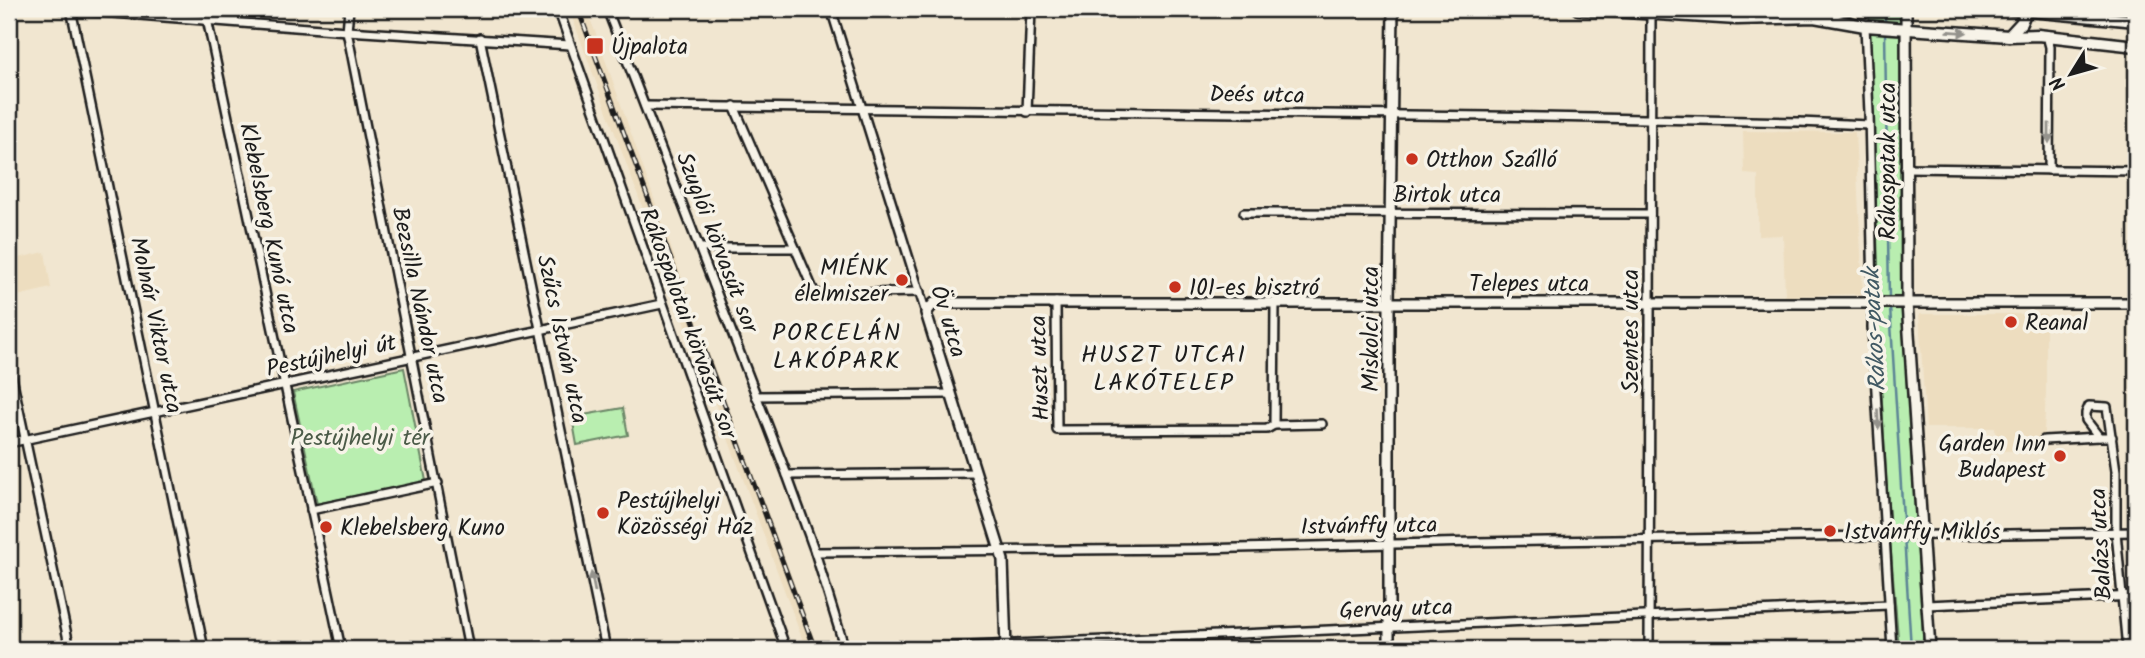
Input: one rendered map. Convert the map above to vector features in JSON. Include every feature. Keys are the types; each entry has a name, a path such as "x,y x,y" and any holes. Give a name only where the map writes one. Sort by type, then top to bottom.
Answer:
{"main road":[{"path":"1578,9 1737,19 1814,17 1869,26 2009,36 2047,36 2136,46"},
{"path":"1814,17 1848,9"},
{"path":"2007,9 2136,21"},
{"path":"2009,36 2021,23 2026,11"},
{"path":"2026,11 2026,27 2031,35"}],"street":[{"path":"61,9 570,45"},
{"name":"Molnár Viktor utca","path":"71,9 205,649"},
{"name":"Bezsilla Nándor utca","path":"349,9 347,31 469,649"},
{"name":"Rákospalotai körvasút sor","path":"558,9 786,649"},
{"name":"Szuglói körvasút sor","path":"607,9 787,475 815,552 845,649"},
{"name":"Öv utca","path":"831,9 1003,560 1005,647"},
{"path":"1027,112 1031,9"},
{"name":"Miskolci utca","path":"1389,649 1389,302 1393,9"},
{"name":"Rákospatak utca","path":"1906,9 1902,28 1905,168 1902,303 1924,536 1930,649"},
{"name":"Szentes utca","path":"1649,649 1651,13"},
{"name":"Klebelsberg Kunó utca","path":"207,19 341,649"},
{"name":"Rákospatak utca","path":"1869,26 1873,294 1892,649"},
{"path":"2047,36 2050,47 2049,170"},
{"name":"Szűcs István utca","path":"480,38 607,649"},
{"name":"Deés utca","path":"645,106 1651,119 1869,125"},
{"path":"734,106 815,294 920,292"},
{"path":"1905,168 2136,171"},
{"name":"Birtok utca","path":"1244,213 1650,214"},
{"path":"700,248 795,248"},
{"name":"Telepes utca","path":"926,313 934,303 939,302 2136,303"},
{"name":"Huszt utca","path":"1056,302 1057,430 1267,429 1274,425 1322,424"},
{"path":"1274,425 1275,302"},
{"name":"Pestújhelyi út","path":"9,443 662,304"},
{"path":"9,363 71,649"},
{"path":"756,396 951,394"},
{"name":"Balázs utca","path":"2099,437 2086,420 2089,405 2107,407 2112,437 2116,471 2116,533 2127,649"},
{"path":"2044,440 2112,437"},
{"path":"787,475 976,473"},
{"path":"312,510 438,483"},
{"name":"Istvánffy utca","path":"815,552 1197,549 2136,532"},
{"path":"1926,605 2136,596"},
{"name":"Gervay utca","path":"904,649 1005,647 1889,605"}],"shaded area":[{"path":"569,9 586,9 598,39 694,313 818,649 806,649"},
{"path":"1743,131 1855,132 1863,294 1785,296 1783,235 1758,236 1758,175 1744,174"},
{"path":"45,252 51,288 9,298 9,260"},
{"path":"1919,314 2046,314 2043,450 1996,451 1995,428 1926,428"}],"green space":[{"path":"1869,9 1900,9 1901,294 1924,649 1899,649 1889,529 1877,313 1879,293"},
{"name":"Pestújhelyi tér","path":"404,368 426,481 317,504 293,392"},
{"path":"623,408 628,435 577,445 572,417"}],"waterway":[{"name":"Rákos-patak","path":"1885,9 1885,24"},
{"name":"Rákos-patak","path":"1885,30 1889,300"},
{"name":"Rákos-patak","path":"1890,307 1911,649"}],"railway":[{"path":"578,9 815,649"}],"place":[{"name":"Újpalota","path":"595,46"},
{"name":"Otthon Szálló","path":"1412,159"},
{"name":"MIÉNK élelmiszer","path":"902,280"},
{"name":"101-es bisztró","path":"1175,287"},
{"name":"Reanal","path":"2011,322"},
{"name":"Garden Inn Budapest","path":"2060,456"},
{"name":"Pestújhelyi Közösségi Ház","path":"603,513"},
{"name":"Klebelsberg Kuno","path":"326,527"},
{"name":"Istvánffy Miklós","path":"1830,531"}],"district":[{"name":"PORCELÁN LAKÓPARK","path":"837,346"},
{"name":"HUSZT UTCAI LAKÓTELEP","path":"1164,368"}]}
